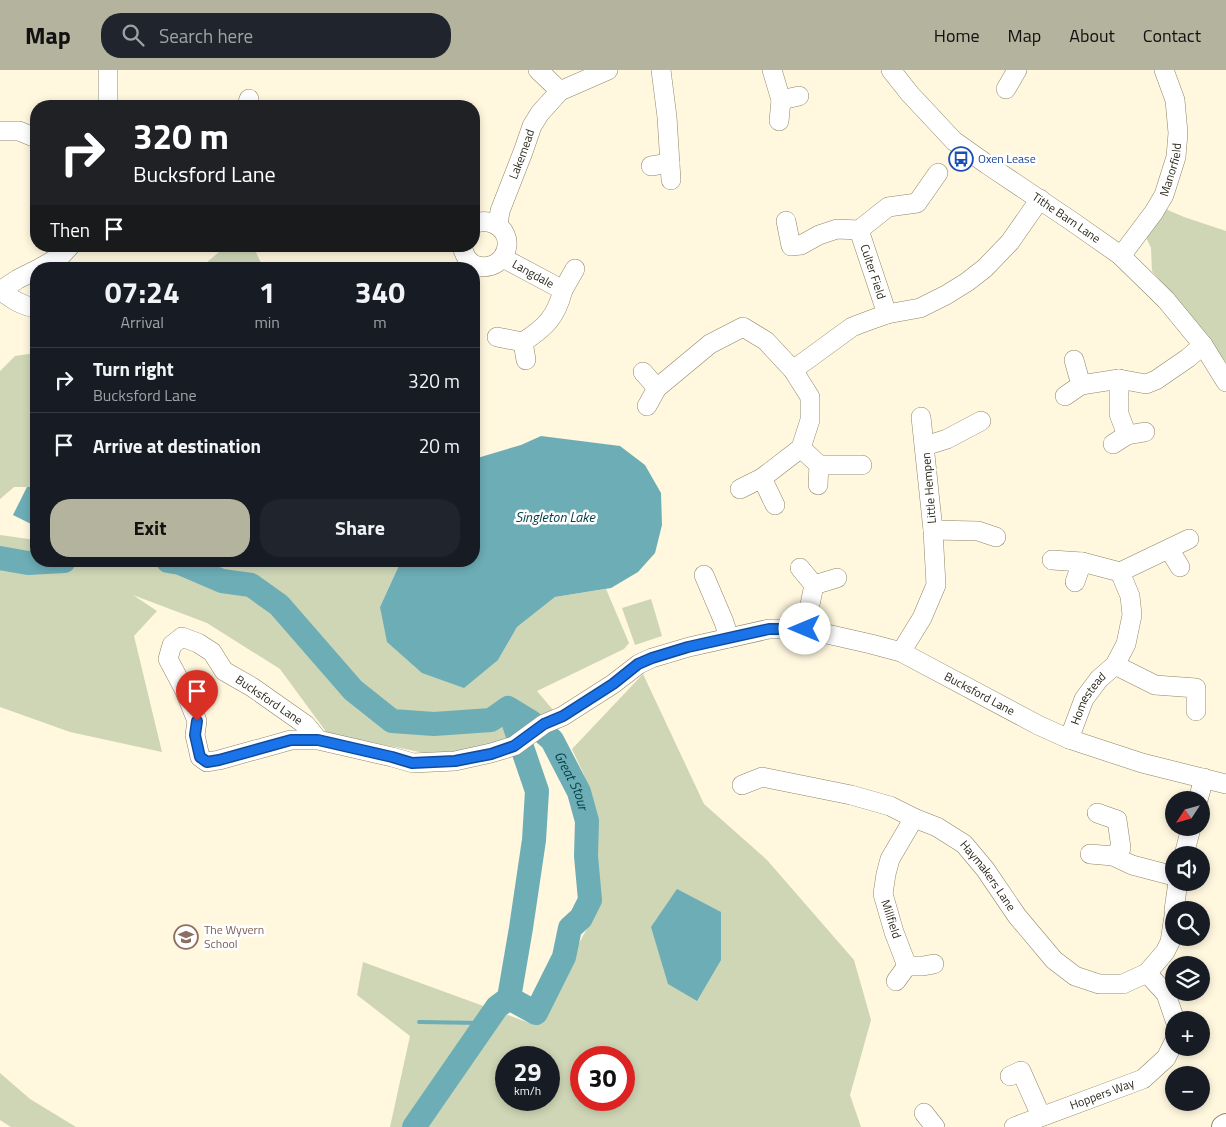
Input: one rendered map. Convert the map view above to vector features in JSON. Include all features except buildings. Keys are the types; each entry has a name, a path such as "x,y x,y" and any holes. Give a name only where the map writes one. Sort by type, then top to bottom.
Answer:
{"street":[{"path":"108,70 108,100"},
{"path":"538,70 560,91"},
{"name":"Lakemead","path":"498,225 500,211 532,126 540,113 560,91 608,70"},
{"path":"651,166 670,172 667,117 661,70"},
{"path":"772,70 790,98 779,121"},
{"name":"Tithe Barn Lane","path":"892,70 910,94 954,141 1121,256 1166,300 1203,345 1226,382"},
{"path":"1006,89 1017,70"},
{"name":"Manorfield","path":"1121,256 1154,212 1164,195 1176,157 1178,133 1175,100 1164,70"},
{"path":"0,131 19,131 30,136"},
{"name":"Culter Field","path":"786,221 791,246 837,230 859,230 888,207 917,203 938,173"},
{"path":"793,370 852,327 887,314 920,308 967,282 985,268 1010,242 1040,199"},
{"path":"480,222 487,221 498,225"},
{"name":"Langdale","path":"480,266 495,265 503,258 507,249 507,240 504,232 498,225"},
{"name":"Culter Field","path":"859,230 887,314"},
{"path":"50,262 65,252"},
{"name":"Langdale","path":"503,258 563,290"},
{"name":"Langdale","path":"496,337 525,351 553,316 560,302 563,290 575,270"},
{"path":"30,273 0,291 15,301 30,307"},
{"path":"647,406 656,388 739,321 766,342 793,370 810,398 810,420 800,448 762,478 740,489"},
{"path":"1065,396 1081,385 1119,379 1146,384 1156,380 1203,345"},
{"path":"1074,360 1081,385"},
{"path":"643,372 656,388"},
{"path":"1119,379 1119,414 1128,437"},
{"name":"Little Hempen","path":"901,652 922,618 936,585 933,530 922,417"},
{"name":"Little Hempen","path":"925,446 947,439 981,421"},
{"path":"800,448 819,465 862,465"},
{"path":"818,485 819,465"},
{"path":"762,478 775,505"},
{"name":"Little Hempen","path":"933,530 978,531 996,537"},
{"path":"1052,560 1082,562 1120,572 1189,539"},
{"path":"1169,549 1180,567"},
{"path":"1075,582 1082,562"},
{"path":"800,568 814,585"},
{"name":"Homestead","path":"1069,739 1084,699 1099,679 1115,665 1126,644 1132,615 1130,596 1120,572"},
{"path":"704,575 724,622 728,638"},
{"path":"814,585 837,578"},
{"path":"805,629 814,585"},
{"name":"Bucksford Lane","path":"318,740 306,725 252,687 224,671 212,652 198,643 182,637 172,645 168,659 184,689 197,721 195,735 200,757 207,762 291,740 318,740 412,763 455,761 491,754 563,716 613,684 638,664 652,658 688,647 769,629 805,629 901,652 998,704 1069,739 1142,763 1226,784"},
{"name":"Homestead","path":"1115,665 1155,685 1196,688 1196,711"},
{"name":"Haymakers Lane","path":"742,785 762,777 853,795 890,806 914,818 937,826 964,844 985,869 1017,916 1054,960 1075,976 1099,984 1123,984 1147,973 1168,946"},
{"path":"1200,791 1204,778"},
{"path":"1097,813 1117,820 1121,848 1113,856"},
{"name":"Millfield","path":"907,966 882,894 890,859 914,818"},
{"path":"1090,854 1113,856 1132,865 1165,874"},
{"path":"896,982 907,966 934,964"},
{"path":"1147,973 1166,994 1172,1011"},
{"name":"Hoppers Way","path":"1014,1127 1143,1079 1167,1056"},
{"path":"1010,1076 1021,1071 1041,1116"}],"green space":[{"path":"1163,208 1226,231 1226,362 1206,335 1152,271 1151,248 1145,235"},
{"path":"219,252 256,252 261,262 207,262"},
{"path":"30,354 30,487 14,487 0,499 0,371 15,356"},
{"path":"0,535 30,539 30,567 398,567 380,607 498,660 517,627 555,597 606,589 629,643 624,649 537,691 553,710 496,749 434,755 327,733 280,669 207,623 133,595 157,611 134,636 162,752 70,732 0,707"},
{"path":"651,599 662,636 635,645 622,608"},
{"path":"643,674 704,804 767,860 854,960 871,1020 850,1095 861,1127 390,1127 410,1036 357,995 363,962 535,1025 590,923 599,897 595,878 598,817 584,775 572,749"},
{"path":"0,1073 30,1099 76,1127 11,1127 0,1120"}],"water":[{"name":"Singleton Lake","path":"541,436 620,446 645,465 661,493 662,525 655,553 638,572 611,588 555,597 517,627 498,660 464,688 422,673 387,642 380,607 398,567 480,567 480,457 521,445"},
{"path":"27,487 30,487 30,524 13,515"},
{"path":"677,889 721,912 721,960 697,1001 668,984 651,927"}],"waterway":[{"name":"Great Stour","path":"0,558 30,563"},
{"name":"Great Stour","path":"189,567 222,581 251,585 279,605 353,690 392,721 434,724 491,720 508,708 531,722 552,740 579,792 587,821 586,856 590,900 581,918 570,928 564,957 536,1013 509,998 497,1007 414,1127"},
{"path":"509,998 534,840 537,791 513,721"},
{"path":"419,1022 483,1023 497,1007"}],"place":[{"name":"Oxen Lease","path":"961,159"},
{"name":"The Wyvern School","path":"186,937"}],"route":[{"path":"197,721 195,735 200,757 207,762 291,740 318,740 412,763 455,761 491,754 514,746 544,724 563,716 613,684 638,664 652,658 688,647 769,629 805,629"}]}
